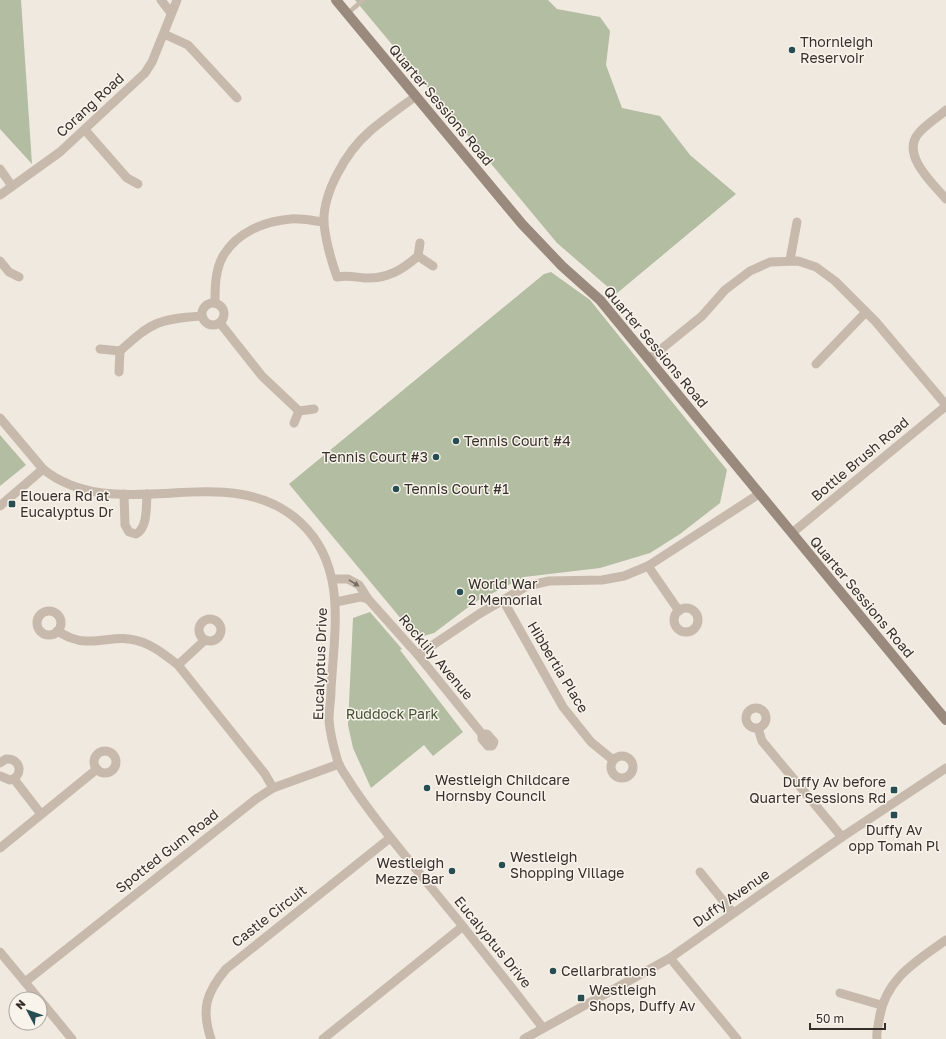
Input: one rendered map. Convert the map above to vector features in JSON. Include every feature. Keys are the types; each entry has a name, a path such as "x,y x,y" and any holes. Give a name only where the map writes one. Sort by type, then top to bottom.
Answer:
{"main road":[{"name":"Quarter Sessions Road","path":"336,0 526,229 562,266 600,300 946,720"}],"street":[{"path":"161,0 171,13"},
{"name":"Corang Road","path":"0,195 39,168 85,130 145,73 152,62 177,0"},
{"path":"164,34 188,45 237,98"},
{"path":"416,96 368,133 351,152 336,174 328,197 324,222 330,259 337,277 349,275 364,278 387,276 395,273 418,256 420,243"},
{"path":"946,110 917,135 912,148 916,161 946,199"},
{"path":"85,130 127,178 138,184"},
{"path":"0,169 12,186"},
{"path":"215,303 215,283 223,256 234,242 250,230 268,223 292,219 324,222"},
{"path":"790,260 797,222"},
{"path":"418,256 433,266"},
{"path":"649,359 702,316 725,290 750,271 770,262 790,260 816,267 830,275 866,312 946,405"},
{"path":"0,261 9,272 19,277"},
{"path":"215,303 224,311 224,318 220,323 209,325 202,316 204,308 207,305 215,303"},
{"path":"816,364 866,312"},
{"path":"119,372 120,352 140,333 156,323 173,318 202,316"},
{"path":"220,323 262,376 299,411"},
{"path":"100,349 120,352"},
{"name":"Bottle Brush Road","path":"792,534 946,405"},
{"path":"299,411 314,409"},
{"path":"294,423 299,411"},
{"name":"Eucalyptus Drive","path":"0,418 43,469 63,482 86,490 124,494 238,493 270,502 302,523 324,552 334,579 336,602 329,720 339,764 363,802 390,838 543,1028"},
{"path":"0,506 43,469"},
{"path":"124,494 125,524 129,532 136,534 140,532 144,524 147,494"},
{"path":"418,655 527,586 542,583 602,580 624,576 648,566 759,494"},
{"path":"648,566 679,611"},
{"name":"Rocklily Avenue","path":"334,579 353,580 359,585 368,599 418,655 482,734"},
{"path":"336,602 360,597 368,599"},
{"name":"Hibbertia Place","path":"503,600 563,707 591,742 613,760"},
{"path":"57,631 77,640 86,641 122,638 141,642 157,650 178,665 265,774 273,788"},
{"path":"178,665 205,640"},
{"path":"758,728 762,741 842,837"},
{"path":"0,763 6,759 16,762 20,771 14,779 6,780 0,776"},
{"name":"Spotted Gum Road","path":"25,982 256,798 273,788 339,764"},
{"name":"Duffy Avenue","path":"524,1039 670,958 842,837 946,768"},
{"path":"0,848 97,769"},
{"path":"14,779 41,814"},
{"name":"Castle Circuit","path":"211,1039 206,1023 206,1003 213,984 226,969 390,838"},
{"path":"700,872 733,913"},
{"path":"323,1039 462,927"},
{"path":"877,1039 881,1005 895,980 914,963 946,940"},
{"path":"0,952 32,991"},
{"path":"670,958 737,1039"},
{"path":"840,993 881,1005"},
{"path":"48,1010 72,1039"}],"lane":[{"path":"348,14 363,0"}],"green space":[{"path":"0,0 21,0 32,164 0,129"},
{"path":"355,0 548,0 557,9 600,17 610,31 606,65 622,108 660,116 690,155 736,194 616,294 557,243"},
{"path":"551,272 590,300 727,470 720,503 680,534 650,553 600,568 524,577 475,602 434,633 417,638 289,484 544,274"},
{"path":"0,435 26,465 0,486"},
{"name":"Ruddock Park","path":"370,612 402,649 400,650 463,732 433,756 424,745 371,788 353,748 348,725 353,618"}],"place":[{"name":"Thornleigh Reservoir","path":"792,50"},
{"name":"Tennis Court #4","path":"456,441"},
{"name":"Tennis Court #3","path":"436,457"},
{"name":"Tennis Court #1","path":"396,489"},
{"name":"Elouera Rd at Eucalyptus Dr","path":"12,504"},
{"name":"World War 2 Memorial","path":"460,592"},
{"name":"Westleigh Childcare Hornsby Council","path":"427,788"},
{"name":"Duffy Av before Quarter Sessions Rd","path":"894,790"},
{"name":"Duffy Av opp Tomah Pl","path":"894,815"},
{"name":"Westleigh Shopping Village","path":"502,865"},
{"name":"Westleigh Mezze Bar","path":"452,871"},
{"name":"Cellarbrations","path":"553,971"},
{"name":"Westleigh Shops, Duffy Av","path":"581,998"}]}
